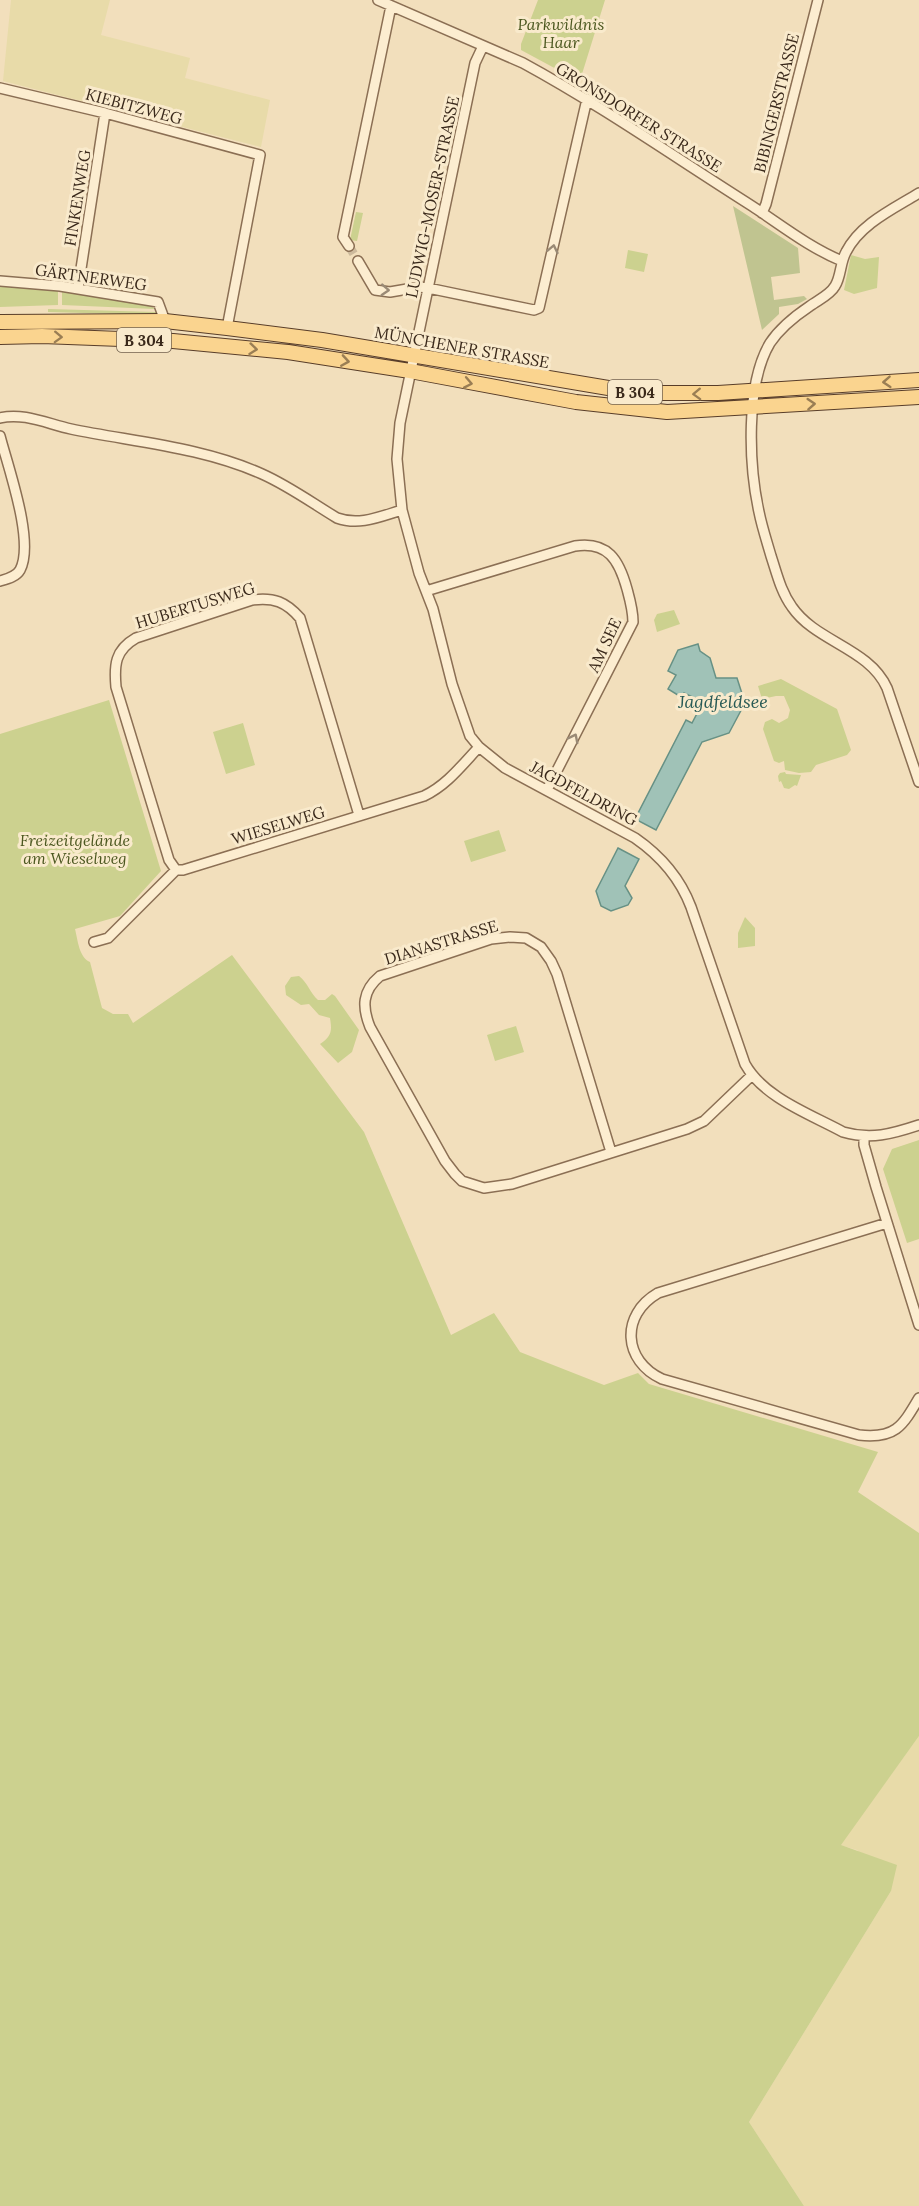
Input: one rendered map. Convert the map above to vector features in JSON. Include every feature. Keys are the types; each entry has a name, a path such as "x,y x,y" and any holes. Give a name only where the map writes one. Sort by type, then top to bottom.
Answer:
{"main road":[{"name":"MÜNCHENER STRASSE","path":"0,322 165,321 228,328 322,340 638,393 687,394 756,391 919,380"},
{"name":"MÜNCHENER STRASSE","path":"0,337 104,338 213,344 288,352 410,371 522,393 622,408 667,412 919,397"}],"street":[{"name":"GRONSDORFER STRASSE","path":"378,0 523,63 586,99 762,213 842,261"},
{"name":"BIBINGERSTRASSE","path":"762,213 818,0"},
{"path":"349,246 343,237 392,6"},
{"name":"LUDWIG-MOSER-STRASSE","path":"414,355 475,63 483,46"},
{"name":"KIEBITZWEG","path":"0,88 105,113 260,155 228,328"},
{"path":"358,261 375,290 390,292 419,287 534,310 541,306 586,99"},
{"name":"FINKENWEG","path":"78,288 105,113"},
{"path":"919,193 866,227 855,238 842,261 836,285 832,290 792,320 771,342 759,368 751,420 759,515 785,595 793,609 814,630 863,660 882,678 919,782"},
{"name":"GÄRTNERWEG","path":"0,281 78,288 158,302 165,321"},
{"name":"JAGDFELDRING","path":"414,355 397,441 402,510 463,720 470,736 479,747 505,768 636,838 660,858 678,879 692,907 739,1050 751,1076 765,1088 843,1132 864,1137 884,1136 919,1125"},
{"path":"0,418 16,416 231,462 289,487 345,521 358,523 402,510"},
{"path":"0,436 23,524 25,549 19,572 0,581"},
{"name":"AM SEE","path":"426,591 584,544 601,548 610,554 620,566 633,612 633,622 547,790"},
{"name":"HUBERTUSWEG","path":"176,870 170,860 116,687 116,656 129,641 146,633 252,600 264,598 279,600 300,618 359,815"},
{"name":"WIESELWEG","path":"176,870 183,870 424,796 436,790 479,747"},
{"path":"94,942 108,938 176,870"},
{"name":"DIANASTRASSE","path":"612,1152 557,974 541,947 526,938 491,939 386,974 370,983 365,992 364,1002 370,1027 445,1161 462,1181 484,1188 498,1187 687,1129 704,1121 751,1076"},
{"path":"864,1137 864,1145 919,1325"},
{"path":"887,1223 658,1293 648,1298 638,1310 632,1329 631,1343 641,1364 650,1373 662,1379 859,1436 890,1434 906,1420 919,1398"}],"shaded area":[{"path":"11,0 110,0 101,35 190,58 185,78 270,100 261,147 3,81"},
{"path":"919,1736 919,2206 804,2206 749,2122 891,1891 857,1850 840,1845"}],"green space":[{"name":"Parkwildnis Haar","path":"538,0 605,0 582,74 573,78 521,50 521,44"},
{"path":"733,206 798,248 800,273 771,277 774,300 804,296 807,299 798,304 779,307 779,314 762,330"},
{"path":"356,212 363,213 357,241 350,240"},
{"path":"628,250 648,254 644,272 625,268"},
{"path":"851,255 865,259 879,257 877,288 854,294 844,290"},
{"path":"0,285 58,290 58,305 0,307"},
{"path":"62,292 148,304 155,309 62,305"},
{"path":"48,309 156,312 156,315 48,312"},
{"path":"674,610 680,624 657,632 654,620 657,614"},
{"path":"781,679 837,709 851,750 847,755 816,765 811,772 799,773 785,770 784,761 779,763 774,761 763,729 765,722 772,719 779,723 788,718 790,710 784,696 762,699 758,686"},
{"name":"Freizeitgelände am Wieselweg","path":"109,700 161,871 120,916 75,929 81,953 90,962 102,1008 113,1014 128,1014 133,1023 232,955 364,1132 451,1335 494,1313 520,1352 604,1385 638,1373 649,1384 878,1452 858,1492 919,1533 919,1736 841,1845 897,1865 891,1891 749,2122 804,2206 0,2206 0,734"},
{"path":"243,723 255,765 226,774 213,732"},
{"path":"785,772 801,775 797,786 784,788 778,776"},
{"path":"499,830 506,851 471,862 464,841"},
{"path":"745,917 755,928 755,946 738,948 738,933"},
{"path":"299,976 318,1000 325,1000 332,994 335,996 359,1030 352,1052 338,1063 320,1044 330,1033 330,1018 319,1015 309,1004 301,1005 286,995 285,986 291,977"},
{"path":"516,1026 524,1052 495,1061 487,1035"},
{"path":"919,1140 919,1239 907,1243 883,1169 892,1149"}],"water":[{"name":"Jagdfeldsee","path":"698,644 700,651 710,658 716,678 737,678 745,703 729,733 702,742 656,830 635,819 686,720 692,723 703,702 684,693 681,697 668,689 676,675 668,671 678,650"},
{"path":"618,848 639,859 625,886 632,898 628,905 611,911 601,906 596,891"}],"tunnel":[{"path":"349,246 358,261"}]}
